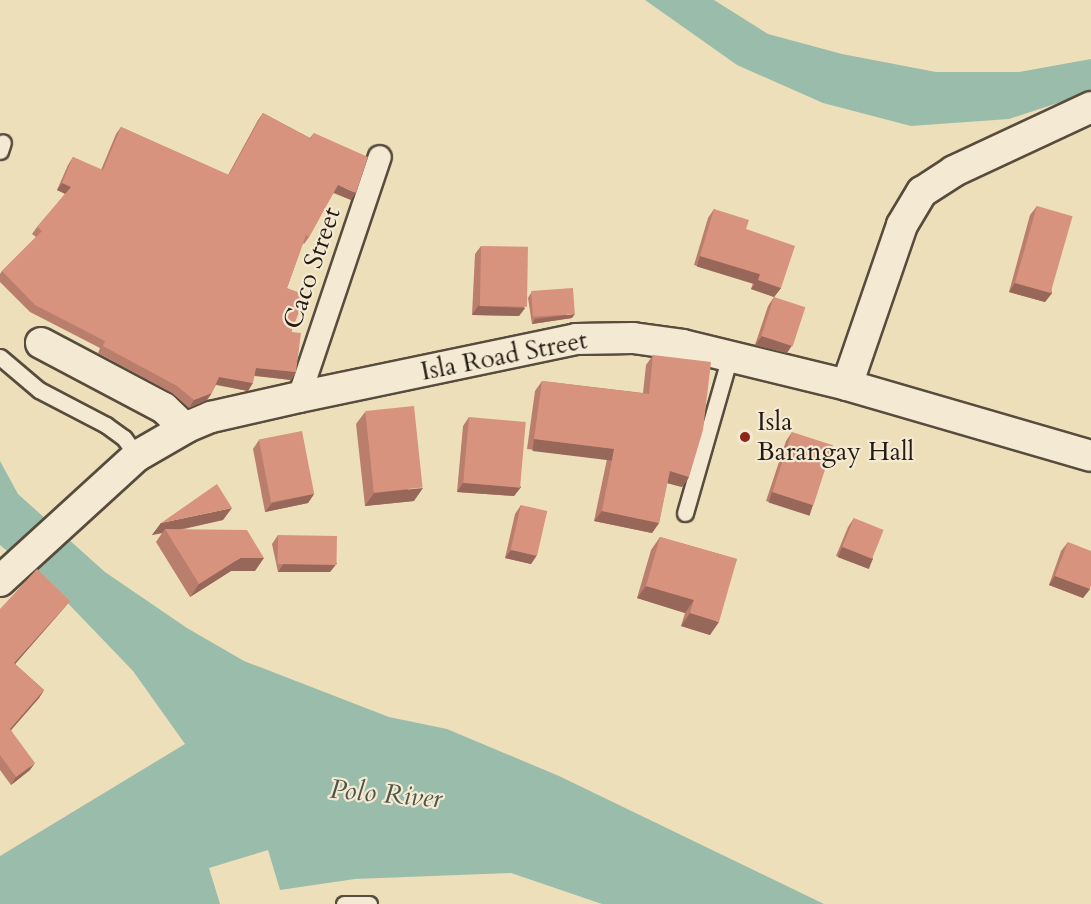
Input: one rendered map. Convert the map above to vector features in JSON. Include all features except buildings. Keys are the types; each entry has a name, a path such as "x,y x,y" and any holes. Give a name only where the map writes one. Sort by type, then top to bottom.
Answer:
{"street":[{"path":"847,385 902,225 922,192 954,171 1091,107"},
{"name":"Caco Street","path":"299,397 380,157"},
{"name":"Isla Road Street","path":"5,576 176,419 211,417 576,339 633,338 730,356 847,385 1091,456"},
{"path":"41,343 176,419"}],"lane":[{"path":"685,513 730,356"},
{"path":"0,357 39,390 106,425 124,438 137,456"},
{"path":"344,904 369,904"}],"water":[{"path":"645,0 714,0 768,34 842,54 936,72 1019,72 1091,59 1091,92 1009,119 911,126 823,103 737,65"},
{"name":"Polo River","path":"0,461 18,494 105,572 187,628 244,661 389,717 447,729 559,776 824,904 602,904 511,873 355,879 280,890 268,850 209,868 220,904 0,904 0,856 185,744 133,671 58,593 0,545"}],"place":[{"name":"Isla Barangay Hall","path":"745,437"}]}
